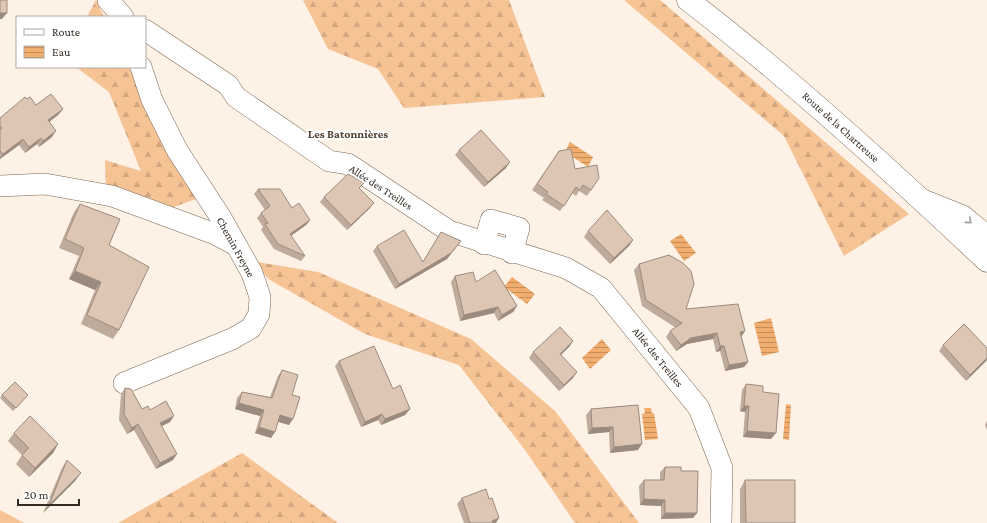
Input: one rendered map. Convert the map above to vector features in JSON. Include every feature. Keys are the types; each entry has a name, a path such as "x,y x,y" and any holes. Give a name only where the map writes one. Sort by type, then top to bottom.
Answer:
{"main road":[{"name":"Route de la Chartreuse","path":"688,0 746,44 923,200 987,261"}],"street":[{"path":"108,0 123,16"},
{"name":"Allée des Treilles","path":"146,31 228,85 236,97 329,161 348,164 449,231 512,253 566,268 601,288 699,408 722,468 721,523"},
{"name":"Chemin Freyne","path":"124,383 232,339 251,328 259,314 260,297 252,273 178,150 152,100 141,68"},
{"path":"0,186 44,184 112,196 215,234 234,244"},
{"path":"923,200 963,216 987,236"}],"green space":[{"path":"96,0 104,16 88,16"},
{"path":"303,0 509,0 545,97 404,108 378,69 328,49"},
{"path":"624,0 660,0 909,214 844,256 784,136"},
{"path":"77,68 130,68 196,199 171,208 106,191 105,160 141,171 109,92"},
{"path":"251,261 318,272 471,339 555,411 639,523 575,523 525,450 459,365 365,334 270,280"},
{"path":"242,453 338,523 118,523"},
{"path":"0,510 24,523 0,523"}],"water":[{"path":"570,142 593,157 588,167 565,152"},
{"path":"681,234 696,253 684,261 670,241"},
{"path":"512,277 535,294 527,304 504,287"},
{"path":"771,318 779,352 762,356 754,323"},
{"path":"602,339 611,350 590,369 582,358"},
{"path":"786,404 791,405 789,440 783,439"},
{"path":"644,408 651,408 652,413 654,413 658,439 645,440 642,414 645,413"}],"building":[{"path":"0,0 7,0 7,13 0,13"},
{"path":"51,94 63,109 48,120 56,131 43,141 41,138 29,147 23,139 3,154 0,151 0,130 2,128 0,126 0,118 25,97 27,99 30,97 36,105"},
{"path":"481,130 510,162 488,182 459,150"},
{"path":"571,149 575,169 597,165 599,178 591,190 583,185 580,190 576,187 564,206 546,194 548,192 537,184 559,151"},
{"path":"348,174 364,183 359,188 374,203 351,225 324,197"},
{"path":"258,189 280,189 292,208 299,203 310,220 290,234 305,256 278,244 265,224 268,223 261,213 270,206"},
{"path":"80,204 120,219 109,245 149,267 119,330 87,315 101,282 75,271 84,248 65,239"},
{"path":"607,210 633,240 614,258 588,231"},
{"path":"404,230 423,262 441,232 461,241 451,253 399,284 377,246"},
{"path":"669,255 683,263 691,271 694,284 686,309 738,304 745,331 740,332 748,362 729,365 724,346 720,346 717,333 691,338 681,345 670,331 682,323 646,300 639,264"},
{"path":"495,270 517,306 502,315 498,307 464,315 455,276 473,272 476,282"},
{"path":"964,324 987,348 987,358 970,375 943,345"},
{"path":"560,327 573,341 560,354 577,372 564,385 533,352"},
{"path":"374,346 393,389 400,385 410,409 385,419 382,414 365,422 339,361"},
{"path":"282,370 298,375 292,395 300,397 293,419 280,415 275,432 259,427 264,410 239,403 242,392 272,398"},
{"path":"15,382 28,395 16,408 2,395"},
{"path":"746,384 763,386 763,392 779,394 776,433 747,431 749,406 744,406"},
{"path":"125,388 131,389 142,409 148,406 150,410 166,401 174,416 160,423 177,454 160,463 138,424 132,428 124,414"},
{"path":"638,405 642,444 614,447 613,427 592,428 591,409"},
{"path":"30,416 58,444 35,468 22,455 29,448 14,433"},
{"path":"67,460 81,473 49,505"},
{"path":"665,467 681,467 681,471 698,471 697,513 665,513 665,500 644,499 644,480 664,480"},
{"path":"745,480 795,480 795,523 746,523"},
{"path":"486,489 489,499 492,498 499,518 492,521 493,523 470,523 462,498"}],"district":[{"name":"Les Batonnières","path":"348,134"}]}
